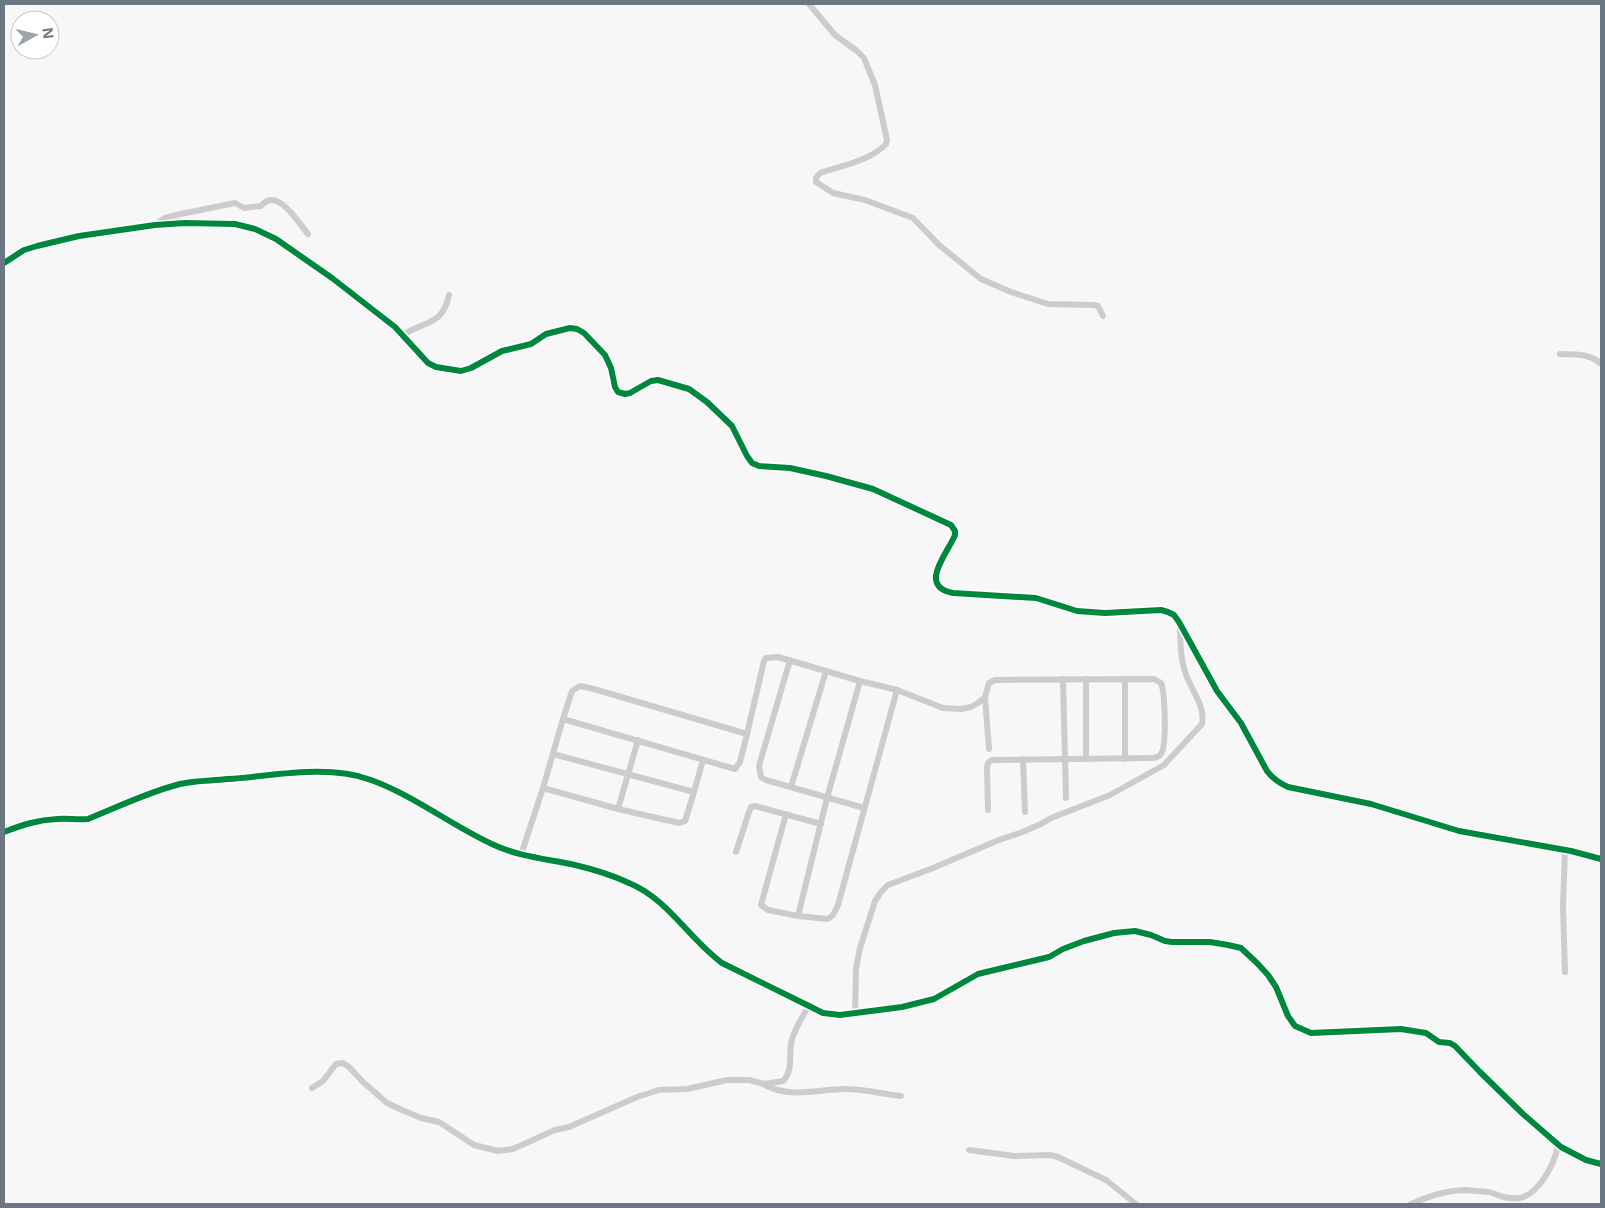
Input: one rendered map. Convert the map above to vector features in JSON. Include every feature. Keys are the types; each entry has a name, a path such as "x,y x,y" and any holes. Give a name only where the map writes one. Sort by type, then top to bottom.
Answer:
{"street":[{"path":"809,4 835,35 864,58 875,85 886,130 886,144 878,151 860,160 820,172 816,182 833,193 865,200 913,218 938,245 982,279 1011,292 1048,304 1093,304 1098,306 1103,316"},
{"path":"155,225 165,218 176,215 235,203 244,208 261,206 265,201 271,199 287,207 308,234"},
{"path":"4,263 24,250 79,236 185,222 235,224 268,234 332,278 403,335 428,364 436,367 461,371 471,368 502,351 530,344 546,334 570,328 577,329 584,333 605,355 618,392 630,393 650,381 658,380 689,389 708,402 732,426 752,462 759,466 790,468 873,489 951,525 956,535 939,564 936,577 939,586 944,590 953,593 1036,598 1077,611 1105,613 1161,610 1174,615 1217,691 1241,723 1267,772 1276,782 1288,787 1371,804 1459,831 1565,850 1601,859"},
{"path":"403,335 413,328 436,320 445,308 449,295"},
{"path":"1560,354 1589,356 1596,358 1601,364"},
{"path":"855,1014 856,969 860,948 876,901 888,885 934,868 1110,795 1164,765 1202,724 1203,715 1200,706 1184,670 1180,646 1180,625"},
{"path":"563,719 735,769 740,762 766,658 778,657 897,690 936,706 960,709 971,707 985,697"},
{"path":"790,660 759,766 761,777 864,808"},
{"path":"791,787 826,671"},
{"path":"1063,679 1066,798"},
{"path":"1086,679 1086,759"},
{"path":"1124,679 1124,759"},
{"path":"988,810 987,772 989,761 992,760 1124,759 1158,756 1162,752 1164,743 1164,698 1161,683 1156,679 992,680 987,687 985,697 989,749"},
{"path":"798,916 827,798 860,681"},
{"path":"521,855 572,691 580,686 747,734"},
{"path":"786,814 761,905 768,910 828,919 834,915 838,905 897,690"},
{"path":"618,809 638,740"},
{"path":"553,754 694,792"},
{"path":"1023,759 1025,812"},
{"path":"543,788 618,809 682,823 685,822 702,760"},
{"path":"4,832 34,821 88,819 173,786 198,781 334,773 354,775 404,794 474,836 497,847 521,855 574,865 630,883 663,905 699,944 722,963 822,1013 831,1015 855,1014 902,1007 934,999 978,974 1049,957 1084,941 1114,933 1136,931 1167,942 1228,944 1241,948 1268,975 1276,987 1288,1016 1295,1026 1311,1034 1401,1029 1426,1033 1439,1042 1450,1043 1558,1145 1572,1154 1601,1164"},
{"path":"736,852 751,807 761,806 821,824"},
{"path":"1565,850 1563,906 1565,972"},
{"path":"764,1084 783,1081 786,1077 790,1068 792,1039 798,1023 809,1006"},
{"path":"312,1088 323,1082 336,1064 343,1063 388,1103 421,1118 439,1122 474,1145 498,1151 521,1146 543,1135 569,1127 627,1101 653,1092 687,1089 727,1080 749,1080 764,1084 773,1089 788,1092 810,1093 848,1089 901,1096"},
{"path":"1411,1204 1431,1195 1465,1190 1490,1192 1509,1198 1524,1197 1545,1178 1554,1161 1558,1145"},
{"path":"969,1150 1024,1157 1058,1157 1106,1180 1136,1204"}],"cycle path":[{"path":"4,263 24,250 79,236 155,225 185,223 235,224 255,229 276,239 332,278 395,327 428,363 436,367 461,371 471,368 502,351 531,344 546,334 570,328 577,329 584,333 605,355 618,392 630,393 651,381 658,380 689,389 707,402 732,426 752,463 759,466 790,468 873,489 951,525 955,535 942,559 936,576 937,584 942,589 953,593 1036,598 1077,611 1105,613 1161,610 1174,615 1217,691 1241,723 1267,771 1274,779 1288,787 1371,804 1459,831 1571,851 1601,859"},
{"path":"4,832 43,820 88,819 168,787 198,781 300,772 354,775 403,794 478,837 504,849 588,868 629,883 643,890 667,909 699,943 722,963 823,1013 840,1015 902,1007 934,999 978,974 1049,957 1084,941 1114,933 1135,931 1165,941 1210,942 1228,945 1241,948 1268,975 1276,987 1288,1016 1295,1026 1311,1033 1401,1029 1426,1033 1439,1042 1450,1043 1523,1114 1561,1147 1586,1160 1601,1164"}]}
